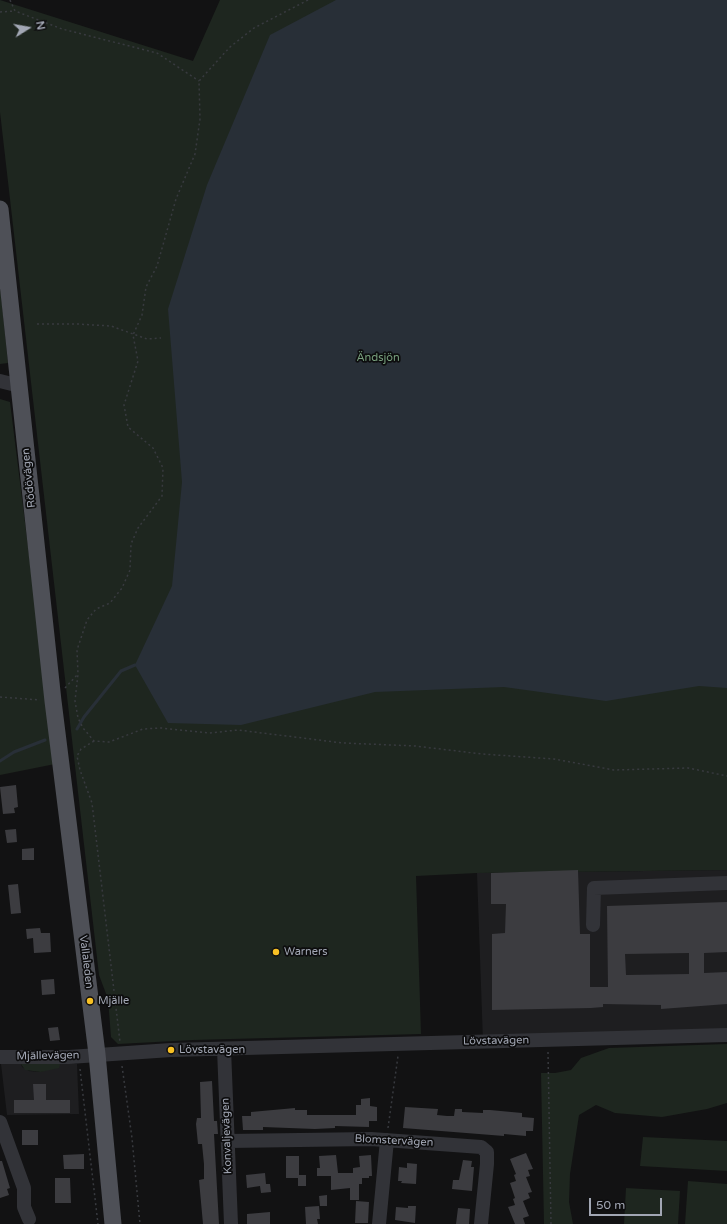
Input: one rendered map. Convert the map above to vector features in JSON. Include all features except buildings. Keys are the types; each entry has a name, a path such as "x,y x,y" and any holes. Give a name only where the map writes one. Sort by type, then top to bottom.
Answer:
{"main road":[{"name":"Rödövägen","path":"0,209 59,747"},
{"name":"Vallaleden","path":"59,747 97,1054 113,1224"}],"street":[{"path":"0,381 20,386"},
{"path":"593,925 594,888 727,883"},
{"name":"Lövstavägen","path":"97,1054 727,1035"},
{"name":"Konvaljevägen","path":"224,1049 232,1224"},
{"name":"Mjällevägen","path":"0,1057 78,1056 97,1054"},
{"path":"0,1122 24,1188 24,1207 29,1219"},
{"name":"Blomstervägen","path":"228,1141 304,1139 387,1140 481,1147 486,1152 487,1164 481,1224"},
{"path":"379,1224 387,1140"}],"path":[{"path":"10,0 15,11"},
{"path":"94,741 83,728 78,718 75,701 78,674 77,650 87,620 96,609 110,603 122,588 130,570 131,544 136,534 162,496 163,468 153,448 128,427 124,405 138,361 133,335 142,315 146,287 157,266 176,199 195,154 200,119 199,81 230,47 254,28 308,0"},
{"path":"0,12 15,11 62,29 156,53 199,81"},
{"path":"37,324 111,326 147,339 162,338"},
{"path":"0,697 53,701"},
{"path":"140,1224 132,1138 92,804 80,770 77,756 81,749 94,741 109,742 143,729 161,728 209,733 238,730 343,743 415,746 482,754 554,758 614,770 688,768 727,776"},
{"path":"548,1040 551,1224"},
{"path":"387,1140 399,1044"},
{"path":"78,1056 98,1224"}],"shaded area":[{"name":"Ändsjön","path":"336,0 727,0 727,688 699,686 606,701 504,687 375,692 241,725 168,723 135,665 172,586 182,482 168,309 207,185 270,35"},
{"path":"727,870 727,1035 483,1042 477,873"},
{"path":"60,1063 77,1064 79,1114 7,1115 1,1064 21,1064 22,1067 29,1071 41,1072"}],"green space":[{"name":"Ändsjön","path":"0,0 193,61 220,0 727,0 727,870 477,873 416,876 421,1034 193,1040 118,1044 111,1037 108,999 99,975 0,112"},
{"path":"0,286 8,363 0,364"},
{"path":"0,399 10,402 55,764 0,775"},
{"path":"727,1044 727,1103 707,1109 662,1117 615,1113 596,1105 579,1115 570,1174 569,1202 573,1224 544,1224 541,1073 555,1073 571,1070 581,1058 609,1048"},
{"path":"60,1063 59,1068 41,1072 25,1070 21,1064"},
{"path":"643,1137 727,1141 727,1171 640,1166"},
{"path":"688,1181 727,1184 727,1224 685,1224"},
{"path":"626,1188 680,1191 678,1224 624,1224"}],"waterway":[{"path":"77,729 84,717 121,671 135,665"},
{"path":"0,761 14,752 45,740"}],"place":[{"name":"Warners","path":"276,952"},
{"name":"Mjälle","path":"90,1001"},
{"name":"Lövstavägen","path":"171,1050"}]}
